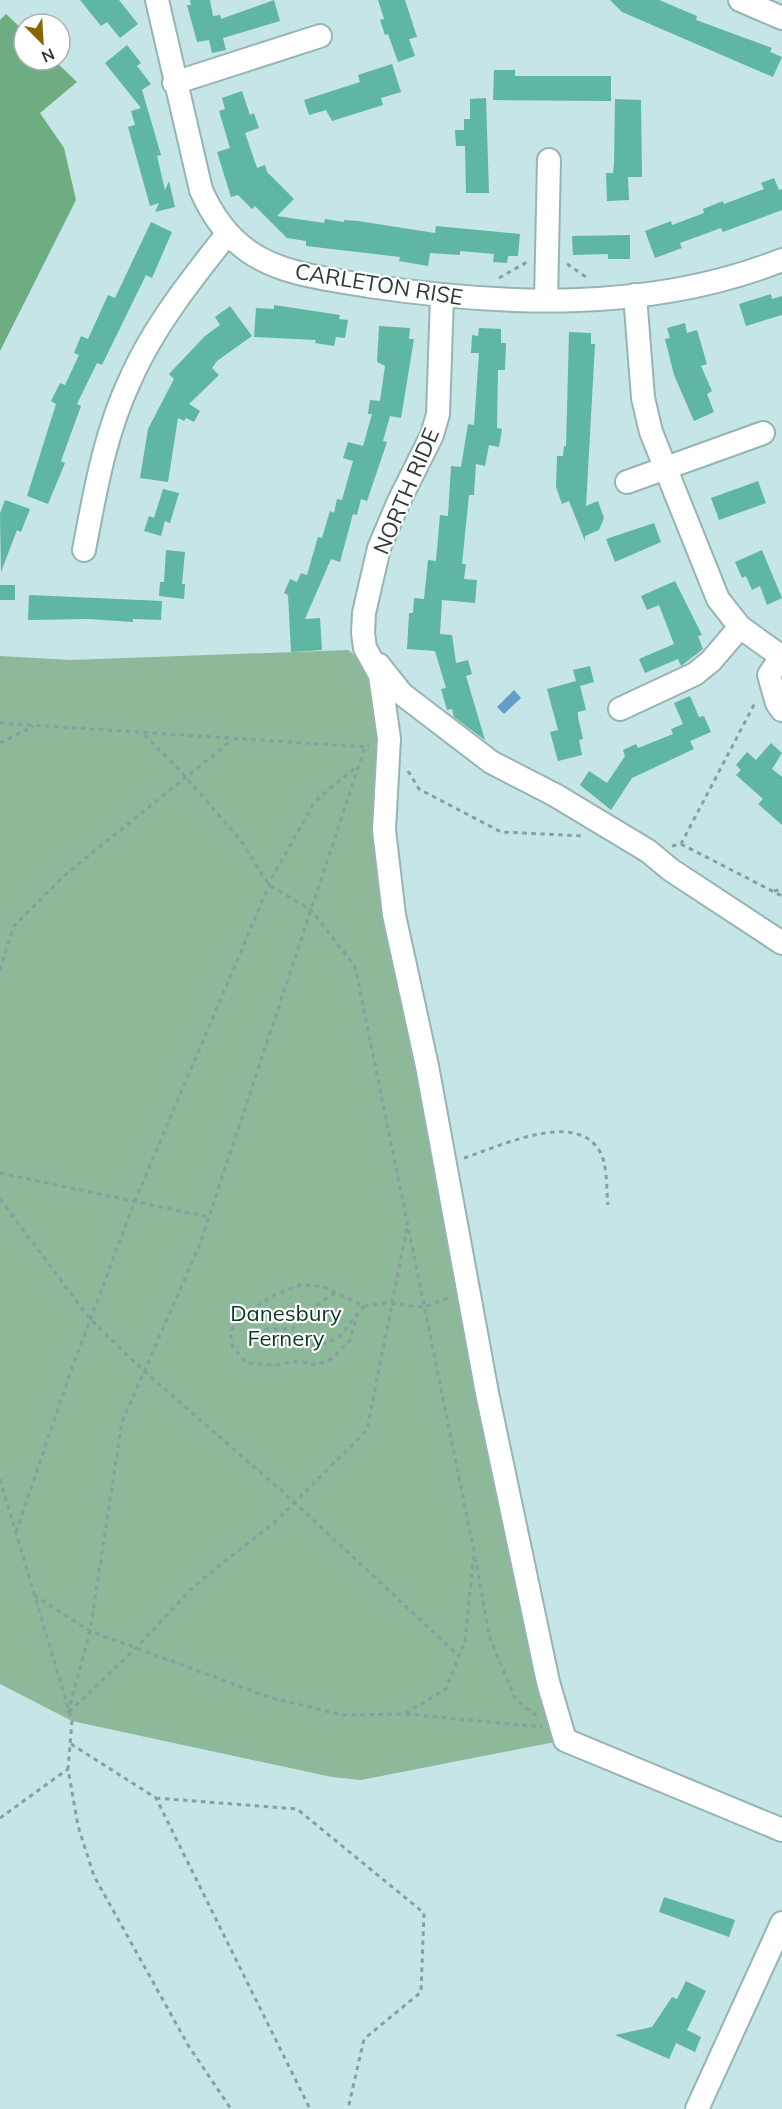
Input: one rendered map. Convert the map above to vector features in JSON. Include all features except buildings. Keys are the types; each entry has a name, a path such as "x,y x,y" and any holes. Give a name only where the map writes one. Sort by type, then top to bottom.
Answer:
{"street":[{"name":"CARLETON RISE","path":"157,0 174,83 201,190 208,205 228,233 248,251 273,264 304,274 442,297 477,300 546,300 635,295 718,283 782,260"},
{"path":"740,0 782,18"},
{"path":"174,83 320,36"},
{"path":"546,300 549,160"},
{"path":"84,550 97,477 131,377 156,332 228,233"},
{"path":"635,295 644,398 651,432 718,599 740,627 777,663 780,707"},
{"name":"NORTH RIDE","path":"365,648 364,614 379,548 399,501 432,435 438,414 442,297"},
{"path":"627,482 763,433"},
{"path":"620,709 695,674 711,661 740,627"},
{"path":"365,648 380,675 389,739 384,830 394,915 445,1164 468,1293 548,1682 565,1740 782,1830"},
{"path":"365,648 402,694 491,762 555,795 648,851 671,870 782,943"},
{"path":"697,2109 782,1923"}],"path":[{"path":"681,844 777,663"},
{"path":"0,723 365,747 389,739"},
{"path":"0,743 35,725"},
{"path":"34,1596 90,1631 269,1697 342,1714 404,1714 551,1728 515,1700 490,1638 355,966 310,910 269,885 239,838 141,732"},
{"path":"0,970 14,926 66,873 234,738"},
{"path":"68,1713 90,1631 122,1422 209,1217 365,747"},
{"path":"16,1532 90,1319 134,1203 269,885 315,801 358,766"},
{"path":"407,769 418,789 501,832 595,838"},
{"path":"648,851 681,844 782,896"},
{"path":"772,891 782,889"},
{"path":"445,1164 542,1133 560,1130 573,1132 589,1139 600,1151 608,1205"},
{"path":"0,1173 209,1217"},
{"path":"0,1198 90,1319 144,1371 295,1502 459,1656"},
{"path":"68,1713 136,1648 195,1585 276,1521 367,1430 407,1225"},
{"path":"358,1313 350,1340 333,1358 316,1365 300,1361 275,1365 247,1363 233,1348 230,1331 247,1313 274,1295 300,1285 322,1286 364,1306 392,1304 424,1307 468,1293"},
{"path":"335,1292 301,1316 300,1323 292,1329 262,1329 264,1335 276,1341 295,1345 337,1337 364,1306"},
{"path":"0,1479 72,1721 68,1769 78,1826 94,1876 188,2045 231,2109"},
{"path":"404,1714 446,1689 465,1641 474,1551"},
{"path":"70,1744 156,1798 297,1809 424,1913 421,1992 364,2039 348,2109"},
{"path":"0,1818 68,1769"},
{"path":"156,1798 310,2109"}],"green space":[{"path":"6,14 12,20 12,72 67,72 77,82 40,113 64,148 76,200 0,351 0,20"},
{"name":"Danesbury Fernery","path":"348,650 380,675 384,830 565,1740 361,1780 332,1777 72,1721 0,1684 0,656 70,660"}],"water":[{"path":"514,690 521,698 504,714 497,707"}]}
